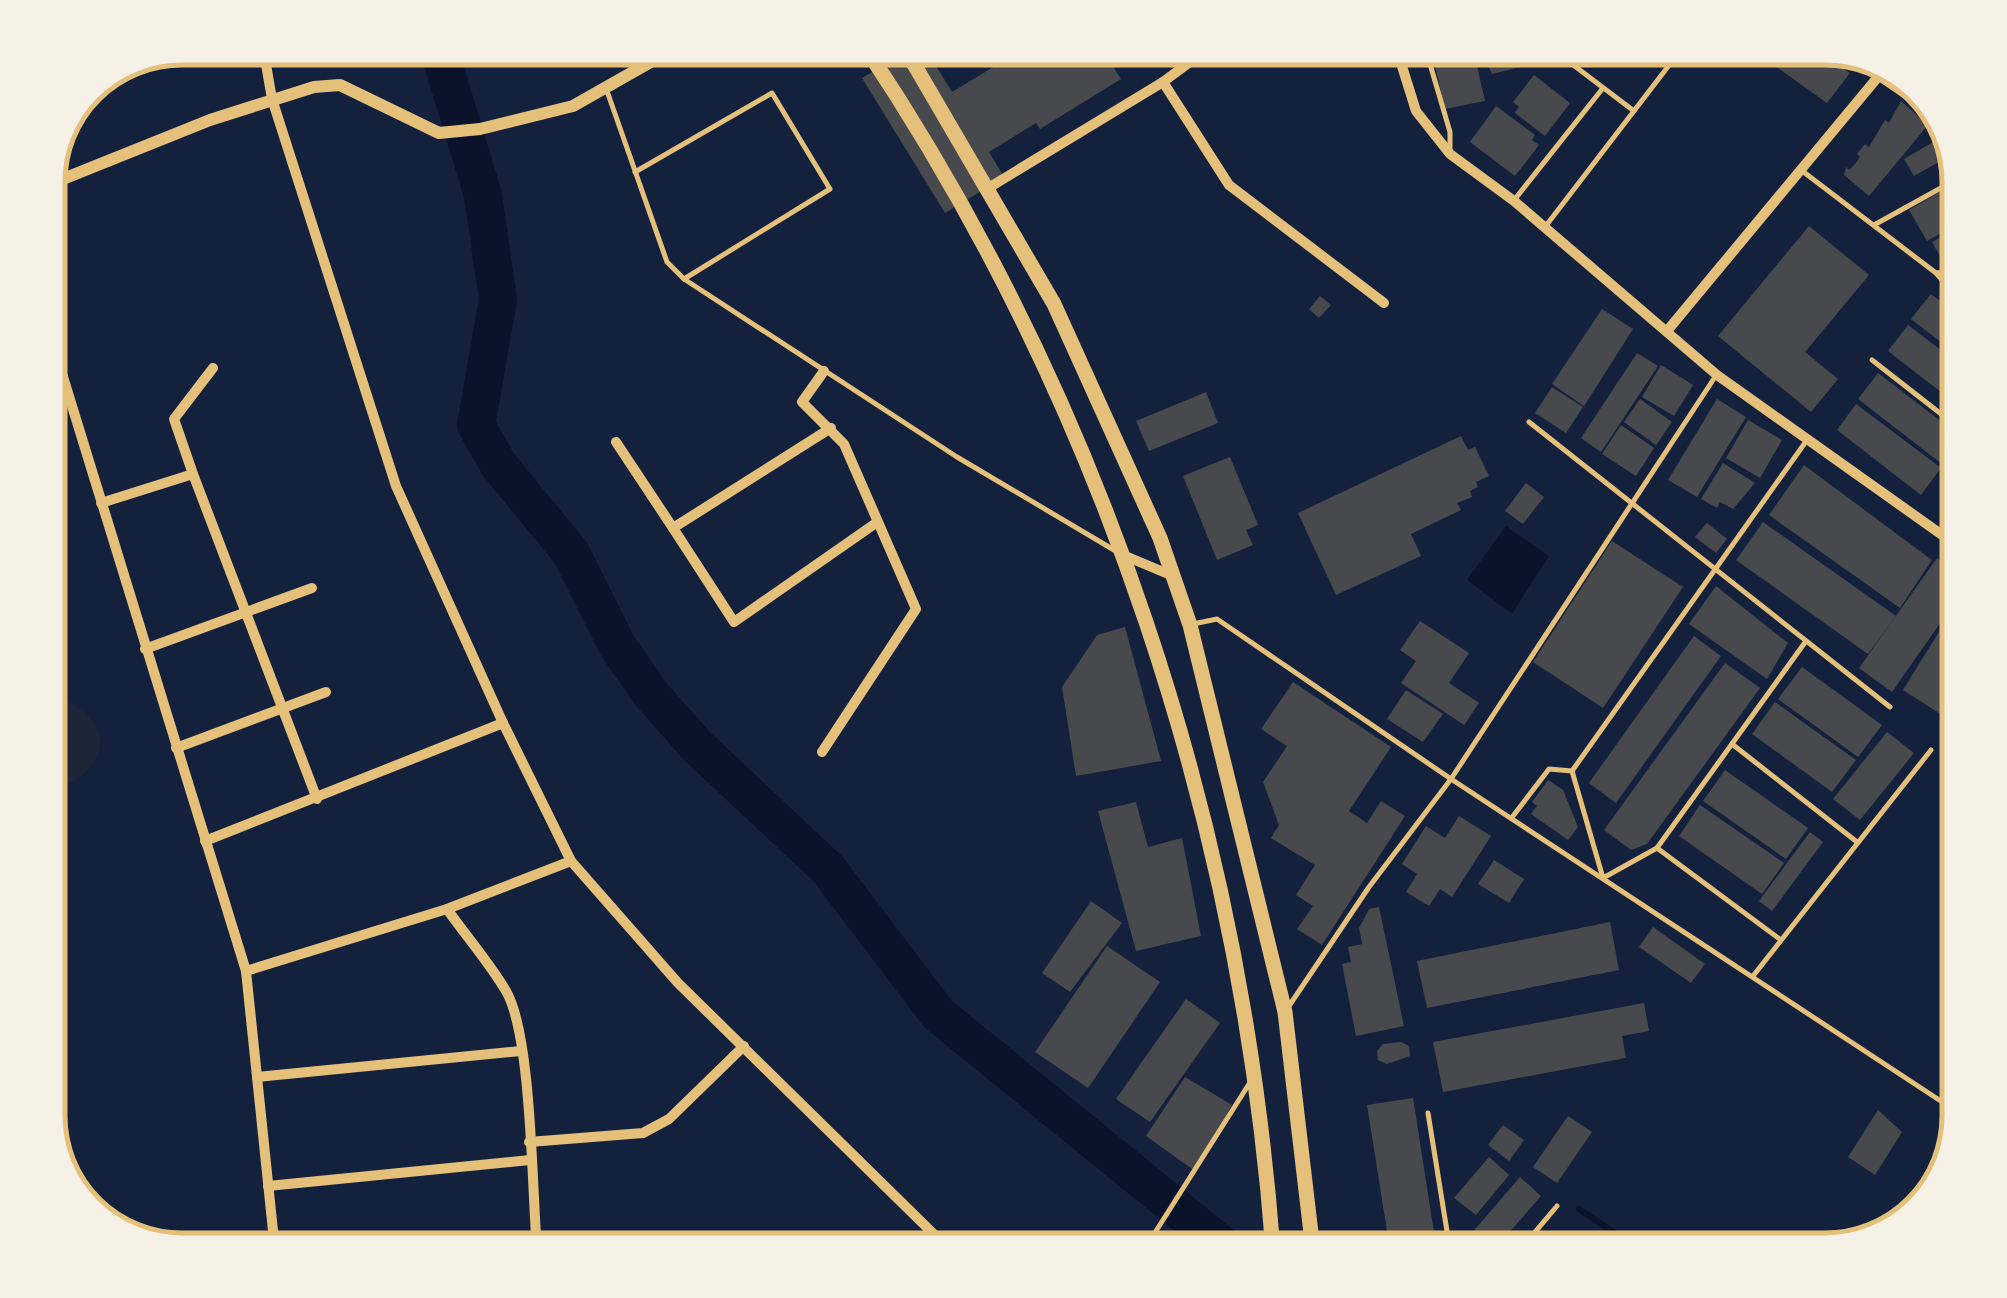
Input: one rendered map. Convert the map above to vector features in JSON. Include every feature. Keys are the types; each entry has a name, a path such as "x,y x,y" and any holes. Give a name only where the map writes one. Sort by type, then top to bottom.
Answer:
{"main road":[{"path":"874,65 975,234 1019,318 1084,456 1145,610 1231,930 1255,1075 1271,1233"},
{"path":"915,65 990,187 1054,304 1173,576 1190,625 1285,1012 1311,1233"}],"street":[{"path":"266,65 272,100 396,486 503,724 571,861 678,983 933,1233"},
{"path":"65,179 314,87 340,85 439,134 480,129 573,106 647,65"},
{"path":"990,187 1187,65"},
{"path":"1401,65 1416,111 1450,154 1514,201 1717,375 1942,535"},
{"path":"1668,331 1878,78"},
{"path":"1164,82 1228,185 1384,303"},
{"path":"213,368 174,418 317,799"},
{"path":"822,752 916,609 844,444 802,402 824,371"},
{"path":"65,385 246,972 272,1233"},
{"path":"673,528 832,428"},
{"path":"616,442 734,622 876,523"},
{"path":"100,502 193,474"},
{"path":"1123,555 1173,576"},
{"path":"145,649 312,588"},
{"path":"176,748 326,692"},
{"path":"205,842 503,724"},
{"path":"246,972 447,909 571,861"},
{"path":"447,909 507,992 522,1051 536,1233"},
{"path":"529,1142 643,1133 669,1119 744,1046"},
{"path":"256,1077 522,1051"},
{"path":"268,1186 530,1160"}],"lane":[{"path":"1430,65 1450,132 1450,154"},
{"path":"1576,65 1634,111"},
{"path":"1545,227 1670,65"},
{"path":"1878,78 1902,95"},
{"path":"606,88 667,262 684,279 957,457 1123,555"},
{"path":"1514,201 1603,88"},
{"path":"636,172 772,93 830,189 684,279"},
{"path":"1802,170 1942,280"},
{"path":"1874,225 1942,187"},
{"path":"1936,273 1942,272"},
{"path":"1872,360 1942,415"},
{"path":"1285,1012 1451,779 1717,375"},
{"path":"1529,422 1890,706"},
{"path":"1572,771 1807,440"},
{"path":"1190,625 1218,619 1451,779 1513,816 1942,1101"},
{"path":"1603,878 1657,848 1806,641"},
{"path":"1732,744 1857,842"},
{"path":"1753,977 1931,750"},
{"path":"1513,816 1549,768 1572,771"},
{"path":"1572,771 1603,878"},
{"path":"1657,848 1781,940"},
{"path":"1155,1233 1255,1075"},
{"path":"1428,1113 1447,1233"},
{"path":"1534,1233 1557,1206"}],"shaded area":[{"path":"1506,526 1549,556 1512,614 1467,580"},
{"path":"65,702 91,720 99,733 100,747 85,773 65,786"}],"building":[{"path":"884,65 935,65 952,92 997,65 1112,65 1121,79 1040,129 1036,123 989,152 1004,177 945,213 862,78"},
{"path":"1435,65 1477,65 1485,101 1445,109"},
{"path":"1488,65 1528,65 1492,74"},
{"path":"1774,65 1840,66 1850,73 1827,103"},
{"path":"1534,75 1570,103 1545,136 1515,113 1519,107 1513,102"},
{"path":"1901,101 1927,126 1869,196 1844,175 1846,167 1849,170 1855,164 1860,157 1857,154 1865,144 1869,147 1885,120 1889,123"},
{"path":"1496,106 1535,135 1532,140 1539,145 1515,176 1470,142"},
{"path":"1934,141 1940,161 1914,176 1904,159"},
{"path":"1942,191 1942,233 1927,241 1909,210"},
{"path":"1809,226 1869,275 1805,352 1838,379 1811,412 1718,336"},
{"path":"1942,236 1942,260 1932,242"},
{"path":"1931,294 1942,302 1942,343 1911,319"},
{"path":"1320,296 1331,305 1319,318 1309,309"},
{"path":"1602,309 1633,329 1584,406 1552,384"},
{"path":"1908,325 1942,351 1942,393 1888,351"},
{"path":"1637,353 1658,366 1601,452 1581,438"},
{"path":"1661,365 1693,385 1674,416 1642,397"},
{"path":"1878,373 1942,422 1942,464 1858,399"},
{"path":"1552,387 1583,407 1566,433 1535,413"},
{"path":"1206,392 1218,423 1149,451 1136,421"},
{"path":"1640,399 1672,422 1656,445 1624,422"},
{"path":"1717,399 1746,417 1697,497 1668,480"},
{"path":"1856,404 1941,468 1921,495 1837,430"},
{"path":"1748,420 1782,440 1760,478 1726,458"},
{"path":"1621,425 1654,448 1636,476 1602,454"},
{"path":"1461,436 1468,450 1475,447 1489,476 1476,482 1478,487 1470,491 1472,497 1457,503 1461,510 1411,534 1421,556 1336,595 1298,513"},
{"path":"1230,457 1258,525 1246,530 1253,545 1217,560 1183,476"},
{"path":"1723,463 1755,483 1733,509 1720,502 1717,508 1701,499"},
{"path":"1804,465 1932,560 1900,608 1769,515"},
{"path":"1526,483 1544,497 1523,524 1505,511"},
{"path":"1763,522 1896,616 1868,654 1736,560"},
{"path":"1707,523 1727,539 1716,553 1695,537"},
{"path":"1612,541 1683,587 1603,708 1533,662"},
{"path":"1937,558 1942,561 1942,620 1892,692 1859,668"},
{"path":"1716,586 1788,643 1767,679 1689,624"},
{"path":"1420,621 1469,653 1449,683 1479,703 1464,725 1401,683 1416,661 1400,650"},
{"path":"1125,627 1161,761 1076,776 1062,687 1097,635"},
{"path":"1942,627 1939,713 1903,690"},
{"path":"1694,636 1721,656 1616,803 1589,783"},
{"path":"1725,663 1760,688 1647,844 1631,850 1604,830"},
{"path":"1802,667 1882,725 1858,757 1778,699"},
{"path":"1293,682 1391,747 1349,811 1367,823 1381,801 1405,816 1322,945 1297,929 1313,906 1296,895 1315,865 1271,838 1279,825 1263,782 1287,746 1261,729"},
{"path":"1406,690 1443,714 1423,742 1387,719"},
{"path":"1775,702 1856,760 1832,792 1752,734"},
{"path":"1887,732 1914,753 1860,820 1833,799"},
{"path":"1725,770 1808,828 1786,859 1703,801"},
{"path":"1548,780 1563,790 1578,827 1568,840 1531,814 1537,806 1532,802"},
{"path":"1136,802 1148,847 1182,838 1201,936 1136,951 1098,811"},
{"path":"1700,805 1784,863 1762,894 1679,836"},
{"path":"1459,816 1491,836 1452,897 1440,889 1429,906 1406,892 1417,874 1402,864 1426,826 1445,838"},
{"path":"1810,832 1823,842 1772,911 1759,901"},
{"path":"1494,860 1524,879 1509,903 1478,884"},
{"path":"1091,901 1122,923 1070,992 1042,973"},
{"path":"1379,907 1404,1026 1356,1036 1342,964 1351,962 1348,947 1362,944 1359,928 1369,909"},
{"path":"1610,922 1619,970 1427,1008 1417,961"},
{"path":"1653,927 1705,964 1691,983 1639,947"},
{"path":"1107,946 1160,982 1088,1088 1035,1052"},
{"path":"1186,999 1220,1023 1150,1122 1116,1099"},
{"path":"1644,1003 1649,1031 1622,1036 1626,1058 1443,1092 1433,1042"},
{"path":"1401,1042 1409,1046 1410,1056 1387,1064 1378,1060 1377,1051 1383,1044"},
{"path":"1185,1077 1232,1105 1195,1171 1146,1136"},
{"path":"1413,1098 1434,1233 1387,1233 1367,1105"},
{"path":"1878,1110 1902,1132 1875,1175 1848,1157"},
{"path":"1568,1116 1592,1132 1557,1183 1533,1167"},
{"path":"1503,1125 1524,1140 1509,1161 1488,1145"},
{"path":"1489,1157 1509,1175 1476,1215 1454,1198"},
{"path":"1520,1177 1541,1196 1509,1233 1472,1233"}],"waterway":[{"path":"443,65 483,195 498,300 476,425 498,464 571,553 618,647 651,694 697,746 828,869 938,1014 1207,1233"},
{"path":"1579,1209 1615,1233"}]}
